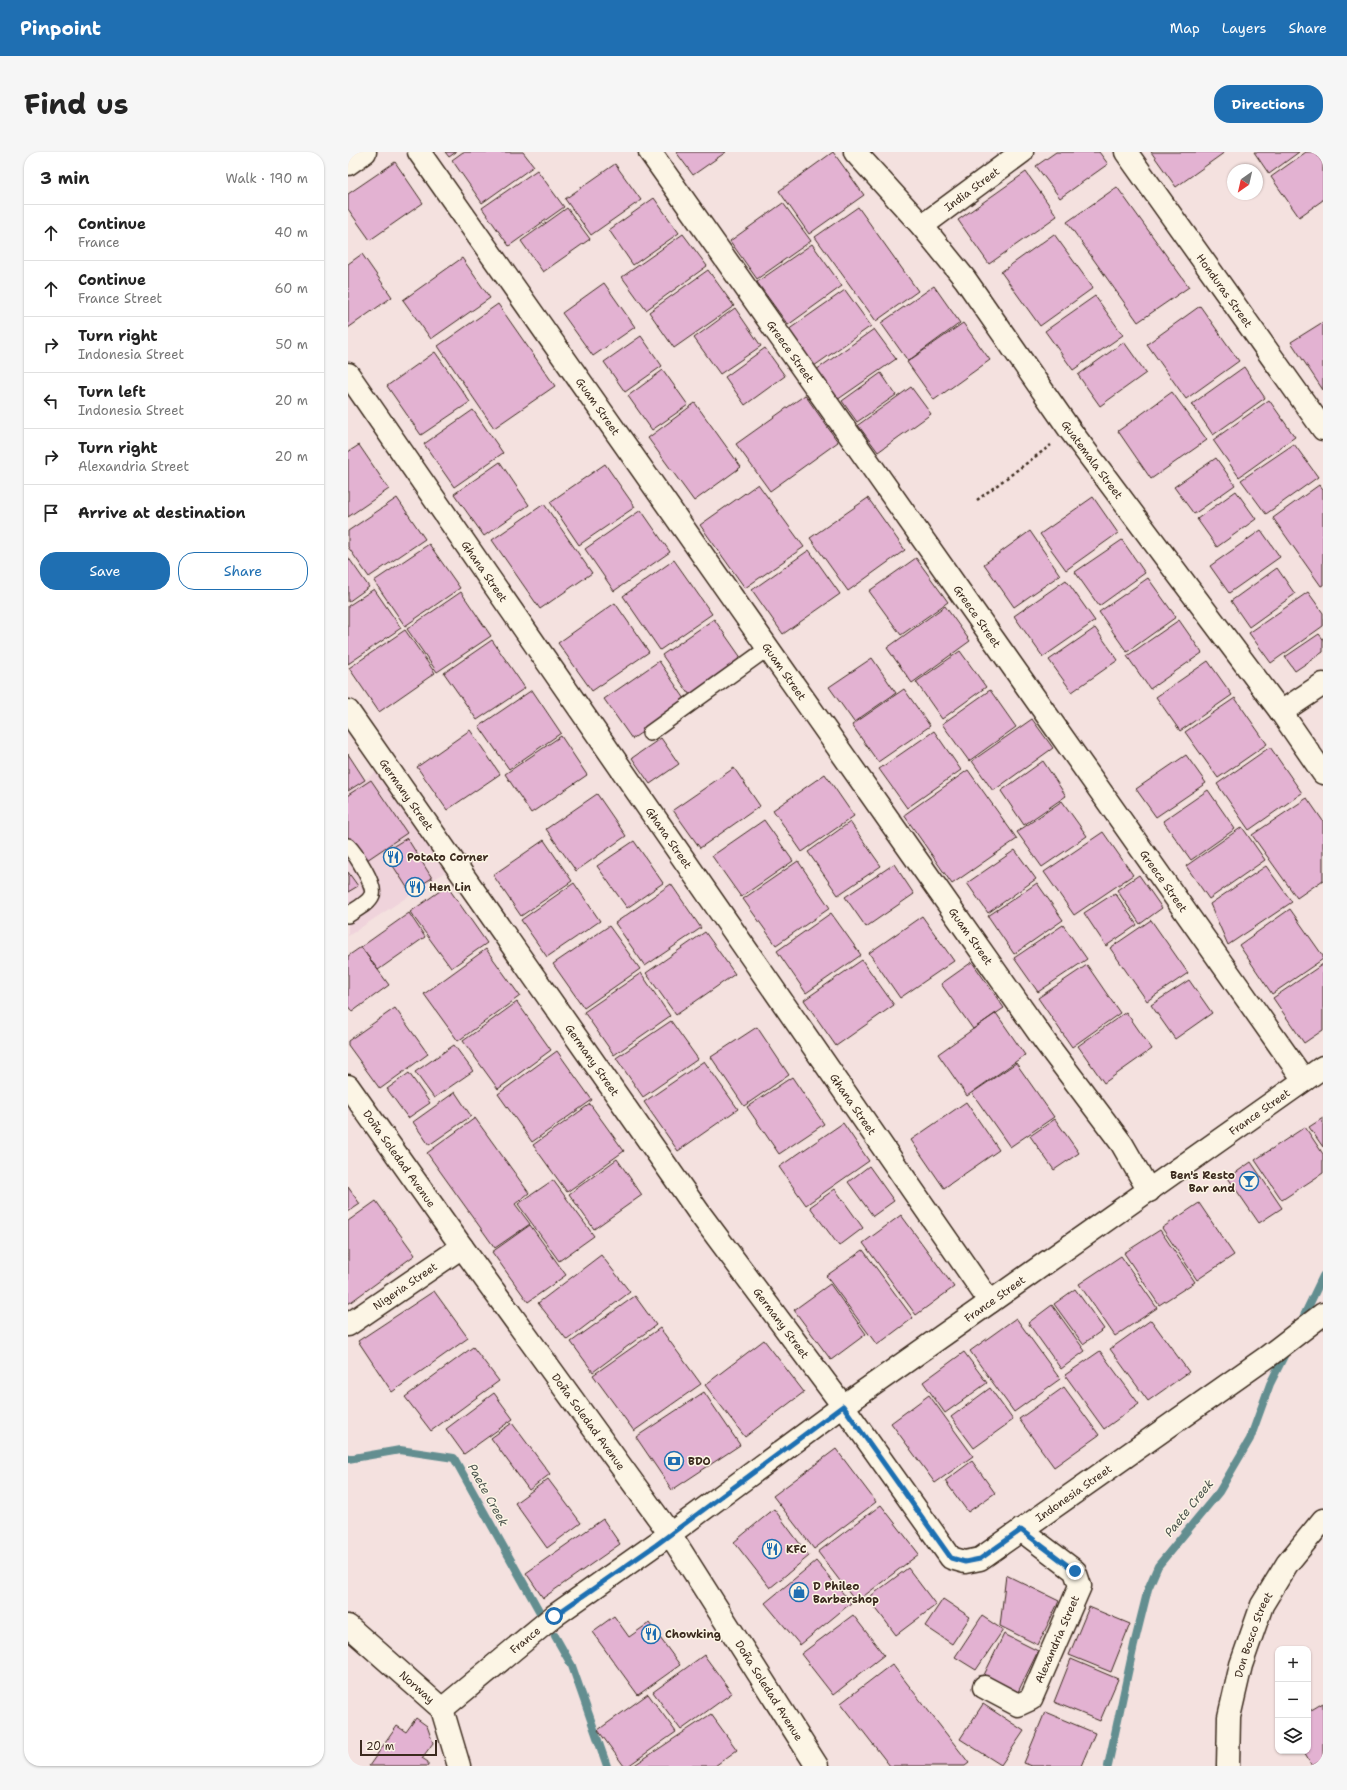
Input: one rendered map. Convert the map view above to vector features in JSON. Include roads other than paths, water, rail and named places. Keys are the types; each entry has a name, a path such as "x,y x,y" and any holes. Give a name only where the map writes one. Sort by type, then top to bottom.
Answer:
{"street":[{"path":"348,164 365,152"},
{"name":"Guam Street","path":"419,152 1046,1043 1122,1144 1149,1191"},
{"name":"Greece Street","path":"650,152 1304,1080"},
{"name":"Guatemala Street","path":"856,152 922,226 965,279 1070,430 1281,712 1323,773"},
{"name":"India Street","path":"922,226 1022,152"},
{"name":"Honduras Street","path":"1126,152 1323,429"},
{"name":"Ghana Street","path":"348,374 990,1302"},
{"path":"1281,712 1323,684"},
{"name":"Germany Street","path":"348,711 700,1214 843,1406"},
{"name":"France Street","path":"670,1534 843,1406 1323,1067"},
{"name":"Doña Soledad Avenue","path":"350,1091 670,1534 818,1766"},
{"name":"Nigeria Street","path":"348,1325 462,1247"},
{"name":"Indonesia Street","path":"843,1406 951,1558 965,1562 980,1559 1267,1357 1321,1316"},
{"name":"Don Bosco Street","path":"1228,1766 1229,1717 1241,1665 1262,1605 1287,1564 1323,1520"},
{"name":"Alexandria Street","path":"984,1686 1018,1705 1031,1699 1080,1586 1075,1571 1021,1530"},
{"name":"France","path":"442,1709 554,1616 670,1534"},
{"name":"Norway","path":"348,1626 442,1709 459,1766"}],"lane":[{"path":"650,733 768,648"},
{"path":"348,846 369,878 372,896 348,915"}],"waterway":[{"name":"Paete Creek","path":"1300,1324 1323,1276"},
{"name":"Paete Creek","path":"1108,1766 1134,1645 1148,1589 1158,1566 1219,1492 1250,1439 1270,1384 1287,1350"},
{"name":"Paete Creek","path":"348,1459 400,1450 454,1458 542,1616"},
{"name":"Paete Creek","path":"555,1636 572,1666 607,1766"}],"place":[{"name":"Potato Corner","path":"393,857"},
{"name":"Hen Lin","path":"415,887"},
{"name":"Ben's Resto Bar and","path":"1249,1181"},
{"name":"BDO","path":"674,1461"},
{"name":"KFC","path":"772,1549"},
{"name":"D Phileo Barbershop","path":"799,1592"},
{"name":"Chowking","path":"651,1634"}]}
